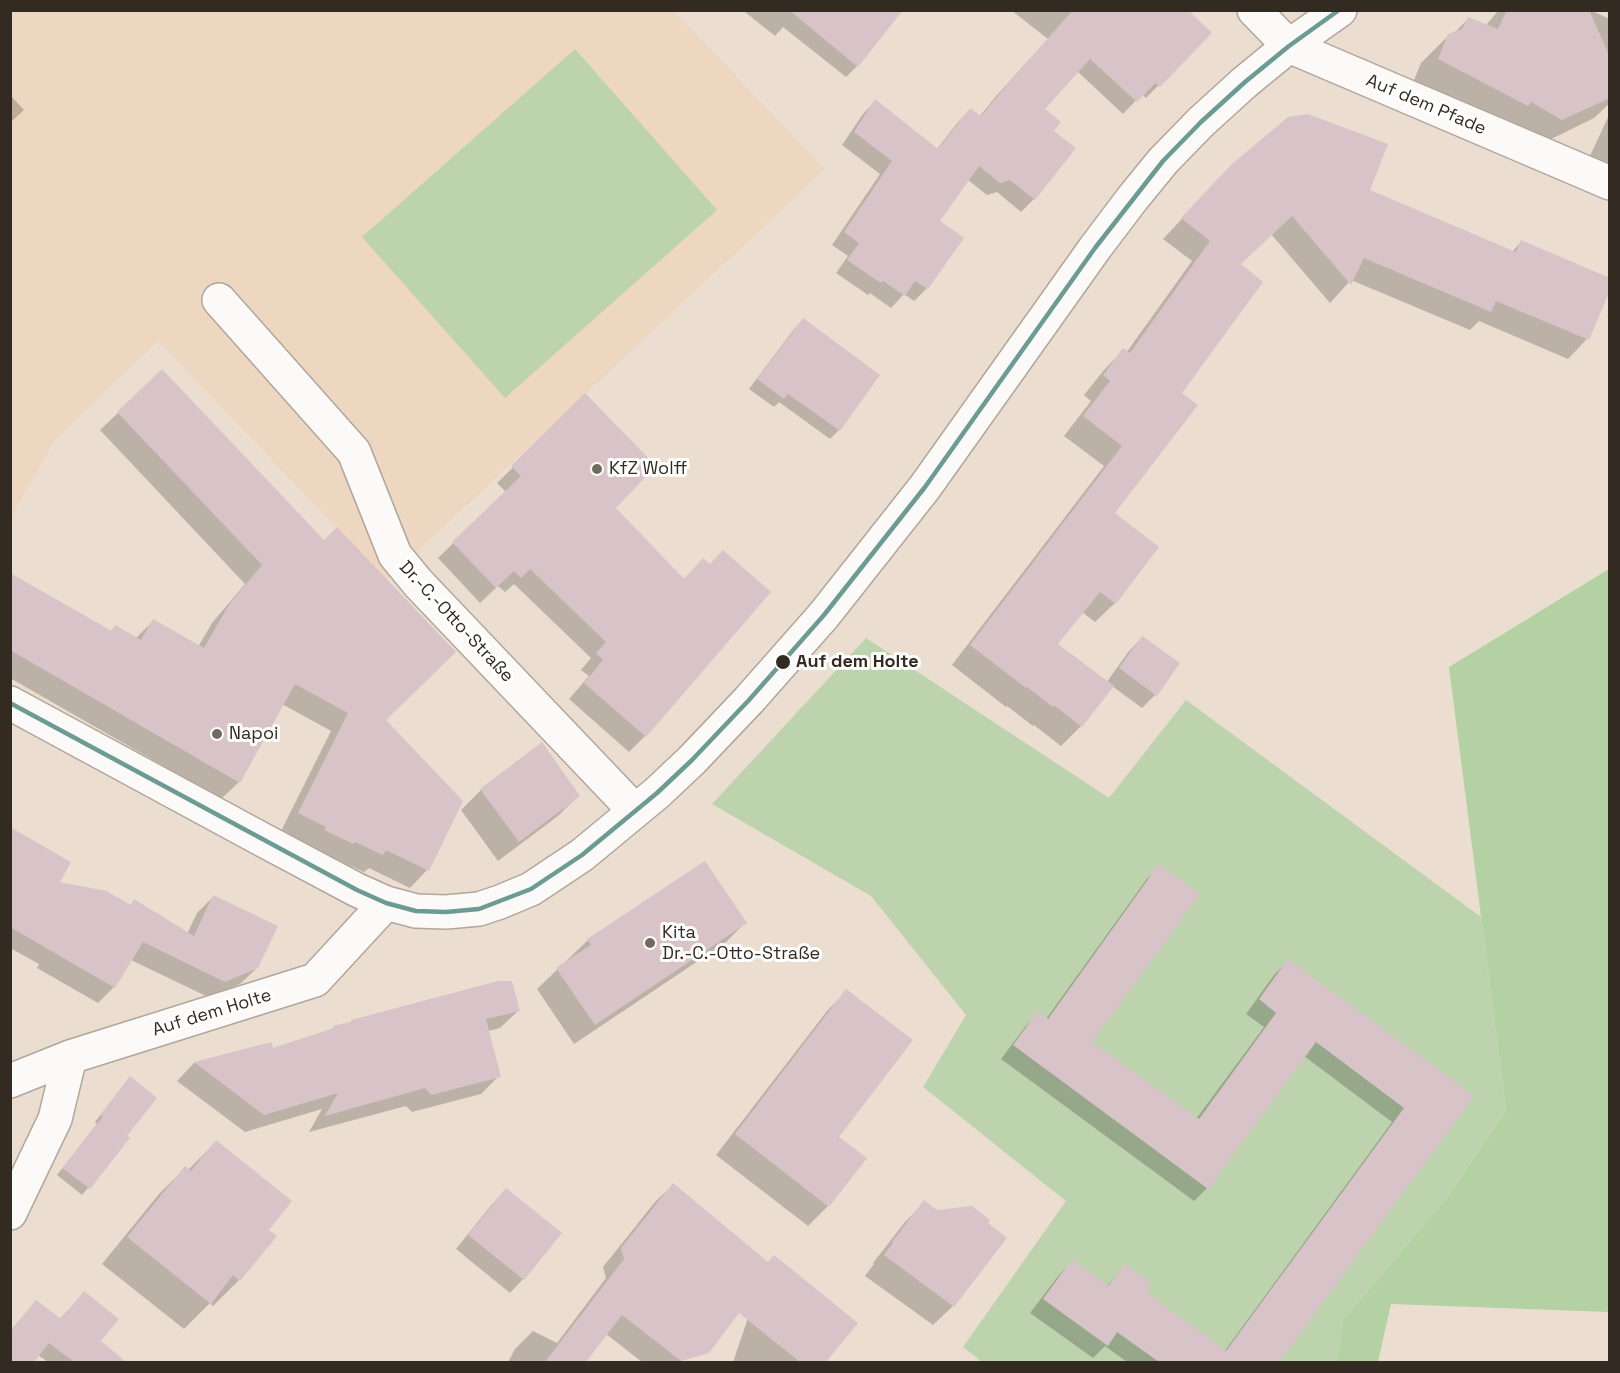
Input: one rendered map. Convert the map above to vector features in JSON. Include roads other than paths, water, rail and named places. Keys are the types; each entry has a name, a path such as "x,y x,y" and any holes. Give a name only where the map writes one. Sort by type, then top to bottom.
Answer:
{"street":[{"name":"Auf dem Pfade","path":"1254,10 1289,46 1610,183"},
{"path":"10,703 262,840 386,903 432,913 479,909 531,889 582,855 635,811 692,760 749,700 830,608 925,486 1095,248 1164,161 1201,122 1245,82 1289,46 1340,10"},
{"name":"Dr.-C.-Otto-Straße","path":"219,300 354,452 395,555 426,592 635,811"},
{"name":"Auf dem Holte","path":"10,1081 70,1057 315,980 386,903"},
{"path":"10,1213 55,1119 70,1057"}],"place":[{"name":"KfZ Wolff","path":"597,469"},
{"name":"Auf dem Holte","path":"783,662"},
{"name":"Napoi","path":"217,734"},
{"name":"Kita Dr.-C.-Otto-Straße","path":"650,943"}]}
